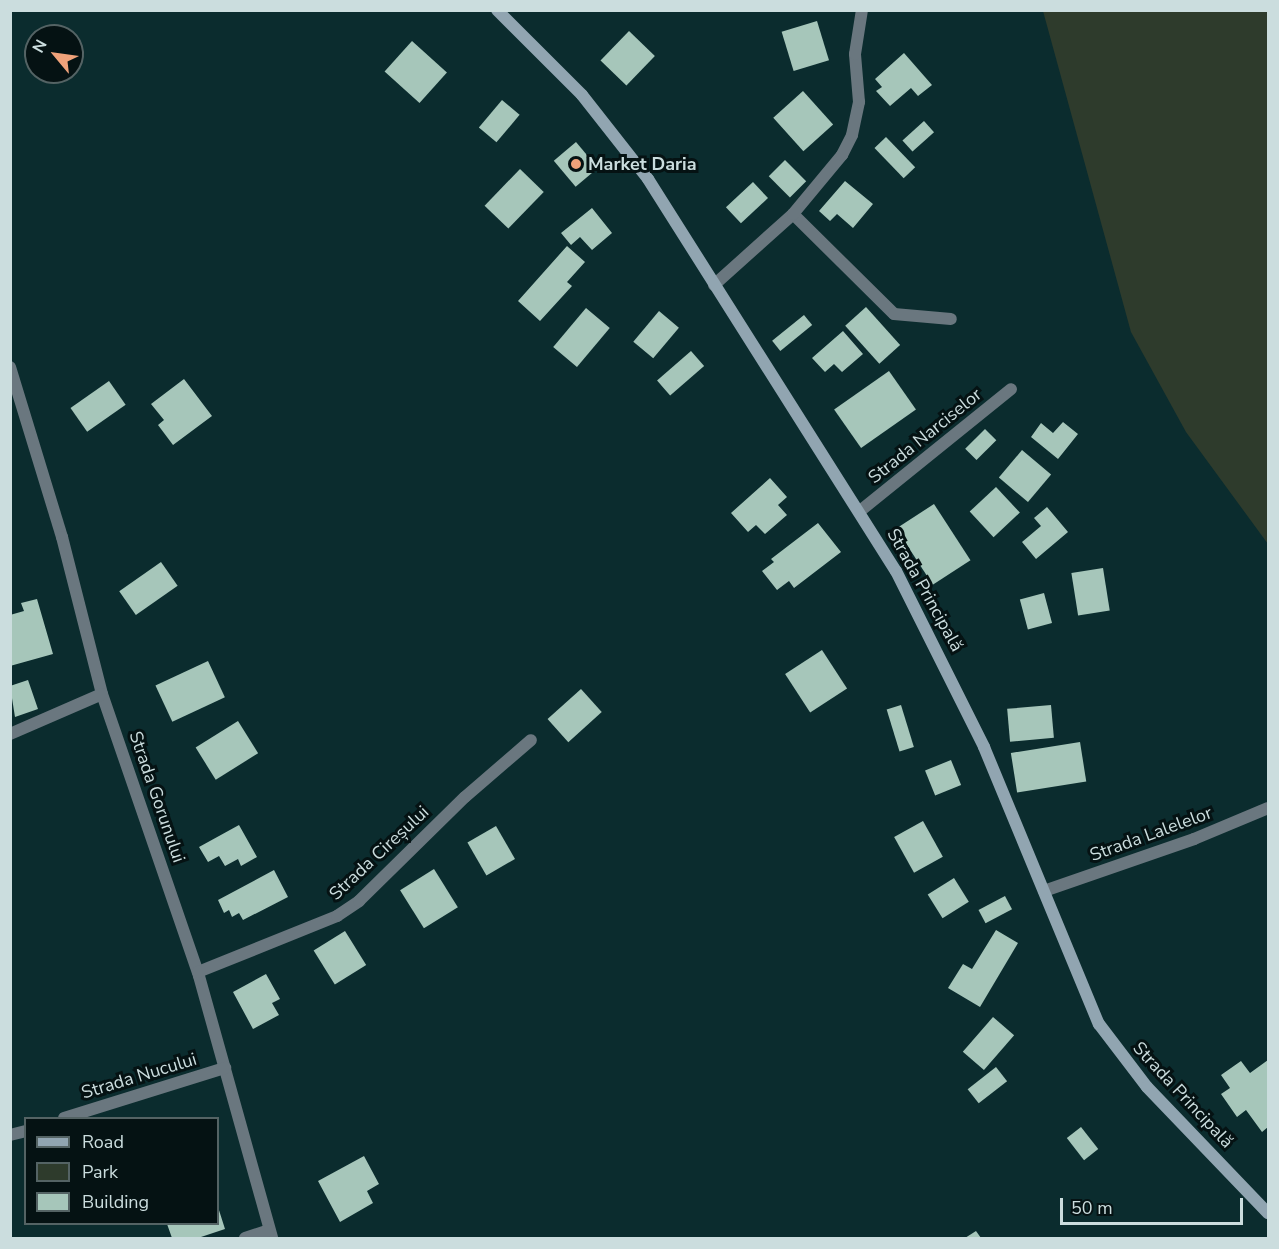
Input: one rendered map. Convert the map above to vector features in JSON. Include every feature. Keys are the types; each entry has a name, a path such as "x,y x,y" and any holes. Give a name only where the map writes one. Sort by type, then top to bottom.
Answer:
{"main road":[{"name":"Strada Principală","path":"497,10 582,95 622,144 860,511 956,687 1044,891 1079,981 1120,1054 1269,1213"}],"street":[{"path":"714,285 793,214 842,155 852,135 859,102 855,54 862,10"},
{"path":"793,214 859,284 894,314 951,320"},
{"name":"Strada Gorunului","path":"10,367 62,537 102,694 198,972 270,1234"},
{"name":"Strada Narciselor","path":"860,511 1011,389"},
{"path":"10,734 102,694"},
{"name":"Strada Cireșului","path":"198,972 337,916 359,901 465,797 531,740"},
{"name":"Strada Lalelelor","path":"1044,891 1194,839 1269,808"},
{"name":"Strada Nucului","path":"70,1117 225,1068"},
{"path":"244,1239 270,1234"}],"green space":[{"path":"1043,11 1268,11 1268,544 1186,432 1131,332"}],"building":[{"path":"817,21 829,60 794,71 782,32"},
{"path":"629,31 655,56 626,86 601,60"},
{"path":"412,41 447,72 419,103 385,71"},
{"path":"904,53 932,85 918,96 911,88 890,106 876,91 882,87 875,79"},
{"path":"803,91 833,124 803,151 773,118"},
{"path":"502,100 520,115 496,142 479,128"},
{"path":"924,121 934,132 912,152 902,140"},
{"path":"886,137 915,167 904,178 874,148"},
{"name":"Market Daria","path":"576,142 598,168 576,187 554,161"},
{"path":"785,160 806,181 790,197 769,176"},
{"path":"520,169 544,192 508,229 485,206"},
{"path":"845,181 873,204 853,228 837,214 830,221 819,211"},
{"path":"753,182 768,198 741,223 726,207"},
{"path":"592,208 612,233 592,250 580,237 571,245 561,233"},
{"path":"567,246 585,262 567,282 572,286 540,321 518,301"},
{"path":"866,307 900,345 879,364 845,326"},
{"path":"586,308 610,328 577,367 553,347"},
{"path":"659,311 679,328 653,358 633,342"},
{"path":"804,315 812,325 780,351 772,341"},
{"path":"843,331 863,354 842,372 834,364 825,372 812,358"},
{"path":"691,351 704,366 670,396 657,381"},
{"path":"889,371 916,410 861,448 834,409"},
{"path":"184,379 212,416 173,445 158,425 164,420 151,404"},
{"path":"109,381 126,405 87,432 70,408"},
{"path":"1063,422 1078,434 1058,459 1031,437 1041,423 1053,433"},
{"path":"985,429 996,440 977,460 965,449"},
{"path":"1022,450 1051,474 1028,502 999,478"},
{"path":"770,478 787,497 778,505 787,515 765,534 756,525 748,532 731,513"},
{"path":"996,487 1020,513 994,537 970,512"},
{"path":"934,504 970,560 933,585 896,529"},
{"path":"1047,507 1068,532 1036,559 1022,542 1041,526 1034,518"},
{"path":"818,523 841,552 794,588 789,581 777,590 762,571 774,562 771,559"},
{"path":"161,562 178,586 136,615 119,591"},
{"path":"1103,568 1110,610 1078,615 1071,573"},
{"path":"1044,593 1052,623 1028,629 1020,599"},
{"path":"37,599 53,654 10,666 10,615 24,611 21,603"},
{"path":"822,650 847,689 810,713 785,674"},
{"path":"208,661 225,697 172,722 155,686"},
{"path":"28,680 38,709 15,717 10,686"},
{"path":"581,689 602,712 568,742 548,719"},
{"path":"901,705 914,747 900,751 887,709"},
{"path":"1051,705 1054,738 1010,742 1007,709"},
{"path":"238,721 258,753 216,780 196,747"},
{"path":"1080,742 1086,782 1017,792 1011,753"},
{"path":"951,760 961,785 935,796 925,770"},
{"path":"923,821 943,857 914,873 894,837"},
{"path":"239,825 257,857 241,866 238,859 225,866 219,856 208,862 199,847"},
{"path":"496,826 515,859 486,875 467,842"},
{"path":"434,869 458,907 424,928 400,890"},
{"path":"274,870 288,897 243,920 239,913 232,917 229,910 224,913 218,900"},
{"path":"954,878 969,902 943,918 928,894"},
{"path":"1005,896 1012,909 986,923 979,910"},
{"path":"996,930 1018,943 980,1007 948,988 963,964 972,969"},
{"path":"345,931 366,965 335,985 314,951"},
{"path":"266,974 280,999 272,1003 279,1015 253,1029 233,992"},
{"path":"993,1017 1014,1035 984,1070 963,1052"},
{"path":"1268,1060 1268,1127 1262,1132 1246,1110 1237,1117 1221,1094 1230,1088 1221,1075 1241,1061 1250,1073"},
{"path":"996,1067 1007,1081 979,1103 968,1089"},
{"path":"1081,1127 1098,1149 1084,1160 1067,1138"},
{"path":"364,1156 379,1184 367,1191 373,1203 340,1222 318,1181"},
{"path":"219,1210 225,1229 198,1238 172,1238 167,1225 219,1225"},
{"path":"976,1231 981,1238 965,1238"}],"place":[{"name":"Market Daria","path":"576,164"}]}
